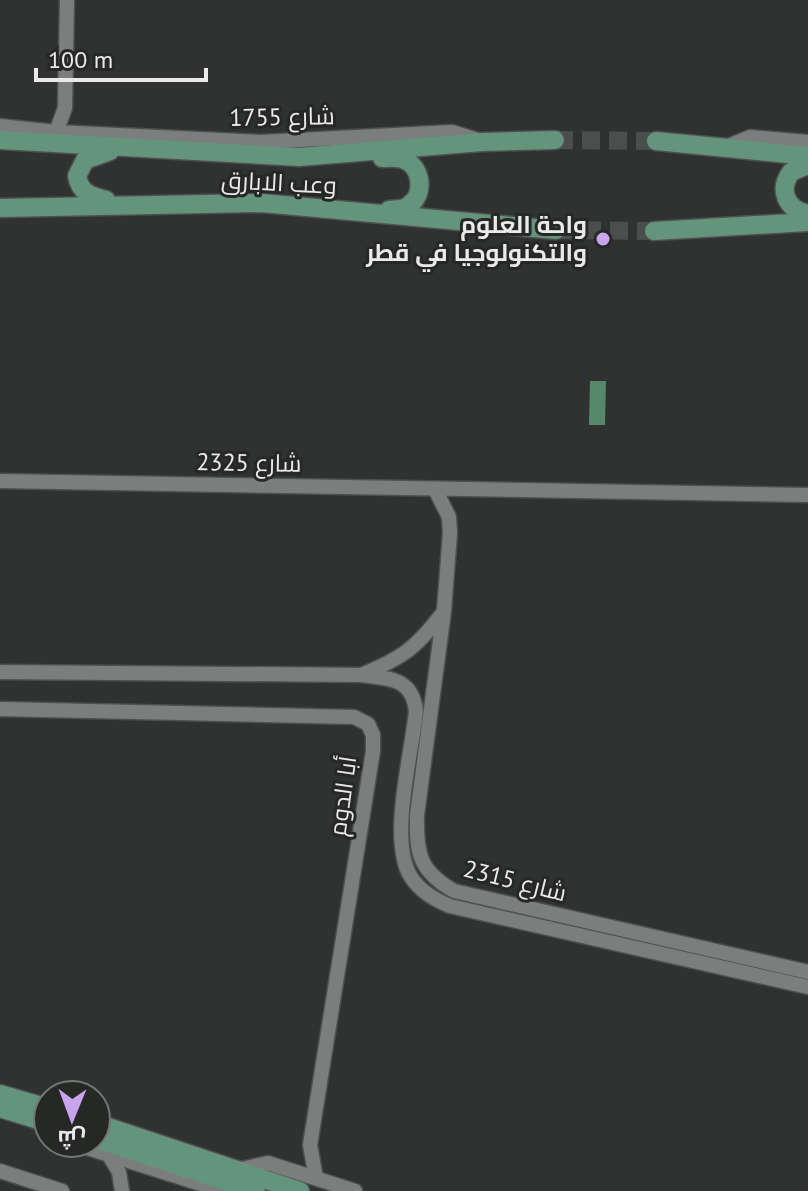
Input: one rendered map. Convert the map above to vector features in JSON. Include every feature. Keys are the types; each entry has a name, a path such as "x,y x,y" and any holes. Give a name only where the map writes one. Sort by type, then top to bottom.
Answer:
{"street":[{"path":"56,132 65,108 67,0"},
{"path":"65,108 71,122 82,131"},
{"name":"شارع 1755","path":"0,126 56,132 280,142 452,132 482,142"},
{"path":"173,137 202,152"},
{"path":"726,147 750,137 808,142"},
{"name":"وعب الابارق","path":"0,140 321,156 482,142 555,140"},
{"path":"656,141 808,156"},
{"path":"120,148 85,160 77,176 79,185 87,194 122,205"},
{"path":"321,156 400,158 414,168 420,184 411,204 401,209 367,212"},
{"path":"808,165 791,172 784,188 787,201 794,209 808,214"},
{"name":"وعب الابارق","path":"0,208 262,203 556,230"},
{"path":"654,231 808,222"},
{"name":"شارع 2325","path":"0,481 435,489"},
{"path":"435,489 808,495"},
{"name":"شارع 2315","path":"435,489 450,522 444,611 417,815 417,848 432,876 454,891 808,972"},
{"name":"شارع 2315","path":"361,675 401,658 420,641 444,611"},
{"name":"شارع 2315","path":"0,672 361,675 401,683 413,695 416,711 401,848 412,878 429,894 450,906 808,987"},
{"name":"أبا الدوم","path":"0,709 354,717 368,724 373,735 373,751 310,1145 316,1178"},
{"path":"0,1094 32,1103"},
{"path":"0,1108 32,1118"},
{"path":"112,1128 300,1191"},
{"path":"112,1144 256,1191"},
{"path":"289,1169 310,1145"},
{"path":"112,1158 223,1191"},
{"path":"111,1159 119,1172 123,1191"},
{"path":"238,1170 265,1163 355,1191"},
{"path":"123,1191 135,1176 150,1170"},
{"path":"0,1171 62,1191"}],"shaded area":[{"path":"590,381 606,381 605,425 589,425"}],"tunnel":[{"path":"555,140 656,141"},
{"path":"556,230 654,231"}],"place":[{"name":"واحة العلوم والتكنولوجيا في قطر","path":"603,239"}]}
